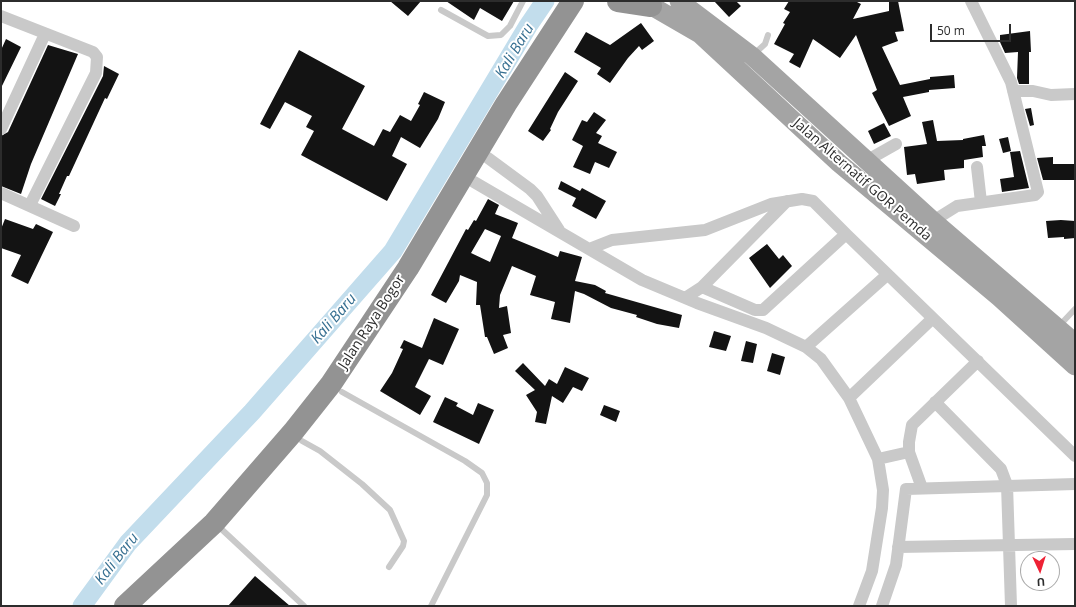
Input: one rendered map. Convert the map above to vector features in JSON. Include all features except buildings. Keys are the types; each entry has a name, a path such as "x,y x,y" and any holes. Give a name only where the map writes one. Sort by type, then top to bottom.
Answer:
{"highway":[{"name":"Jalan Raya Bogor","path":"145,606 302,441 342,392 441,225 506,104 573,1"},
{"name":"Jalan Raya Bogor","path":"125,606 219,527 331,384 408,268 474,182 517,109 588,1"},
{"path":"618,1 647,3"}],"main road":[{"name":"Jalan Alternatif GOR Pemda","path":"679,1 752,56 933,221 1075,343"},
{"name":"Jalan Alternatif GOR Pemda","path":"647,3 700,34 839,163 999,297 1075,366"}],"street":[{"path":"933,221 957,206 1035,195 1038,192 1013,91 1006,71 971,1"},
{"path":"1,16 93,52 97,57 96,73 30,205"},
{"path":"1,129 46,34"},
{"path":"1013,91 1033,91 1052,95 1075,94"},
{"path":"866,161 896,144"},
{"path":"488,158 533,192 561,233"},
{"path":"977,167 981,202"},
{"path":"474,182 642,280 766,328 806,347 821,359 849,398 878,459 882,490 880,527 872,571 859,606"},
{"path":"1,193 74,226"},
{"path":"590,249 612,240 705,230 771,204 802,199 813,201 932,319 978,361 1075,456"},
{"path":"686,298 702,287 787,201"},
{"path":"702,287 755,310 763,310 846,234"},
{"path":"806,347 887,275"},
{"path":"849,398 932,319"},
{"path":"922,488 908,442 912,425 978,361"},
{"path":"935,402 1001,469 1007,485 1011,606"},
{"path":"878,459 910,452"},
{"path":"882,606 896,565 906,489 1075,484"},
{"path":"898,547 1075,544"}],"lane":[{"path":"441,10 488,36 500,35 510,26 523,1"},
{"path":"752,56 765,44 768,35"},
{"path":"1058,327 1075,309"},
{"path":"342,392 464,461 482,473 487,483 484,502 431,606"},
{"path":"302,441 320,451 356,479 390,510 404,541 403,546 389,567"},
{"path":"219,527 304,606"}],"waterway":[{"name":"Kali Baru","path":"82,606 128,543 252,412 393,251 528,26 545,1"}]}
